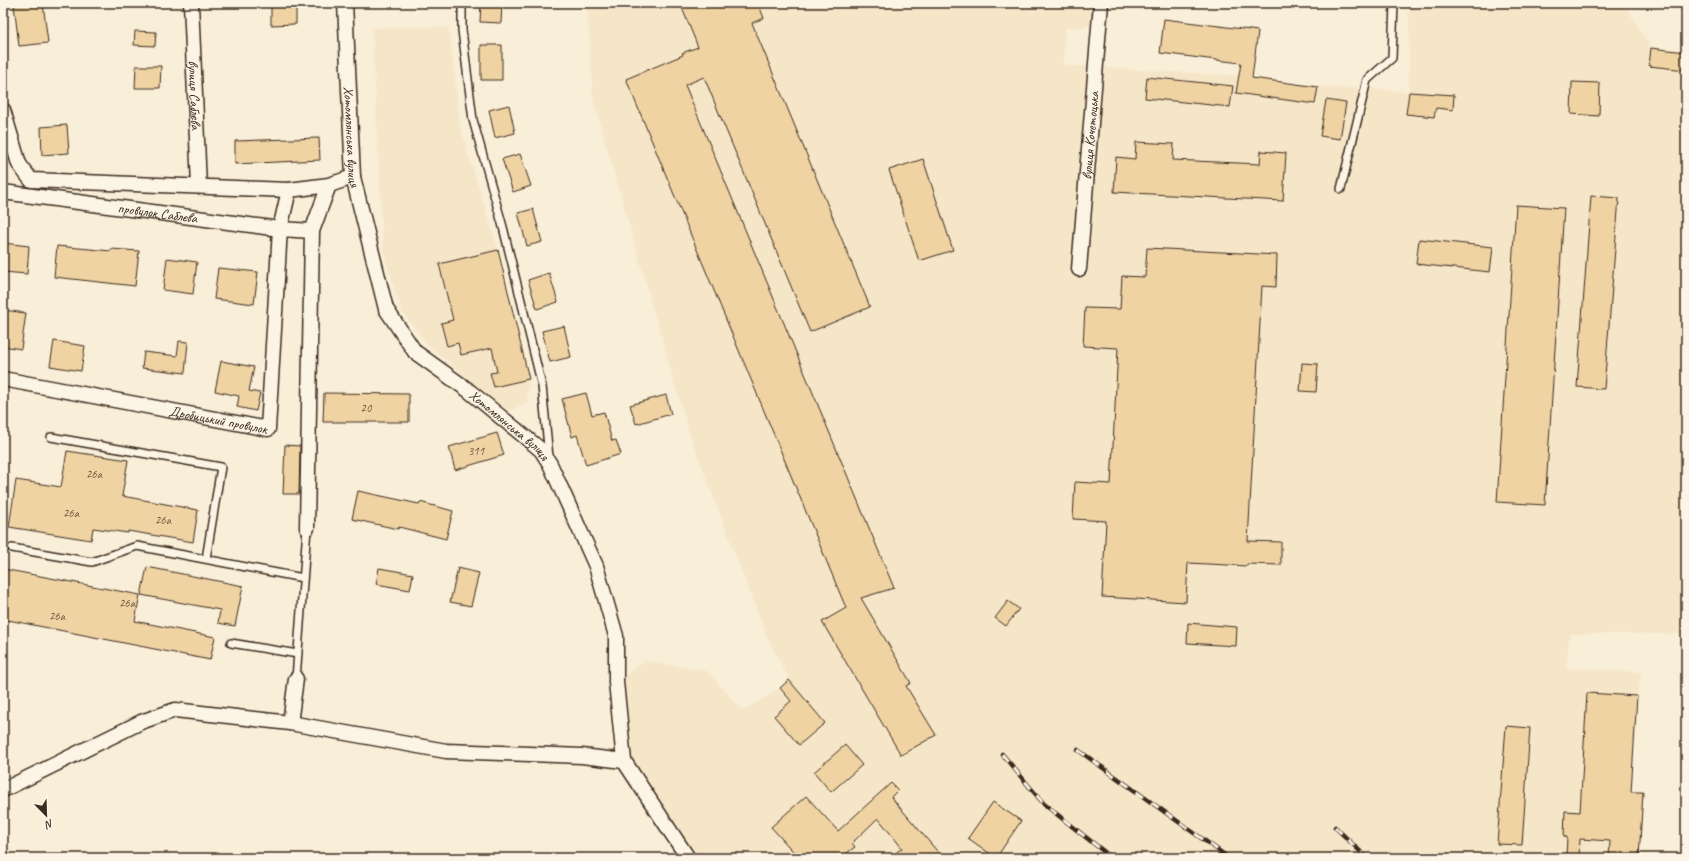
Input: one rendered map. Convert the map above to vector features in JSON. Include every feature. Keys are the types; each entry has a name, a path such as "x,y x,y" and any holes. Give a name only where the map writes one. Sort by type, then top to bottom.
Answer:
{"street":[{"name":"вулиця Саблєва","path":"191,3 199,186"},
{"name":"Хотомлянська вулиця","path":"345,3 353,176 386,309 415,352 468,390 541,450 550,464 596,566 616,636 616,682 624,761 688,858"},
{"name":"вулиця Кочетоцька","path":"1079,269 1101,3"},
{"path":"3,110 19,164 31,180 290,190 329,185 353,176"},
{"path":"307,528 312,231 329,185"},
{"name":"Дробицький провулок","path":"3,379 268,429 280,228 290,190"},
{"name":"провулок Саблєва","path":"3,192 312,231"},
{"path":"290,723 296,680"},
{"path":"3,790 141,722 175,710 290,723 446,751 582,756 624,761"}],"lane":[{"path":"462,3 462,30 473,120 503,227 542,386 550,464"},
{"path":"1341,189 1367,80 1392,58 1394,3"},
{"path":"52,437 222,467 206,559"},
{"path":"296,680 307,528"},
{"path":"12,548 92,562 137,546 303,578"},
{"path":"231,643 298,654"}],"shaded area":[{"path":"587,3 1095,3 1094,26 1065,28 1064,65 1239,76 1318,87 1381,89 1409,92 1409,3 1624,3 1651,48 1686,51 1686,634 1570,634 1566,668 1641,672 1637,696 1631,792 1643,792 1639,858 688,858 624,761 616,682 645,661 707,671 743,711 780,688 789,680 765,632 688,430 593,99"},
{"path":"449,27 461,130 498,250 529,379 527,402 508,412 430,347 401,311 383,249 372,28"}],"building":[{"path":"43,3 48,43 19,46 14,5"},
{"path":"271,3 296,3 296,24 271,25"},
{"path":"481,3 502,3 501,23 480,22"},
{"path":"680,3 758,3 764,18 752,23 870,307 810,332 704,77 685,85 894,588 861,598 911,683 906,686 936,735 901,755 822,622 846,608 626,79 683,55 682,53 698,47"},
{"path":"1164,19 1258,31 1252,78 1318,87 1315,104 1236,93 1241,63 1160,53"},
{"path":"135,31 156,32 155,46 134,45"},
{"path":"481,45 502,45 502,80 481,80"},
{"path":"1651,48 1686,52 1686,70 1649,66"},
{"path":"136,66 161,66 160,88 135,88"},
{"path":"1147,77 1233,86 1230,107 1145,98"},
{"path":"1572,82 1600,83 1599,116 1571,114"},
{"path":"1409,92 1454,95 1453,110 1436,108 1434,117 1406,114"},
{"path":"1326,100 1346,103 1340,139 1320,136"},
{"path":"509,105 515,133 495,138 489,110"},
{"path":"67,125 69,153 42,155 41,127"},
{"path":"319,138 320,160 235,164 235,141"},
{"path":"1136,142 1174,144 1173,160 1260,164 1261,151 1286,153 1283,201 1114,192 1116,157 1135,159"},
{"path":"520,154 531,186 513,192 502,159"},
{"path":"923,159 953,250 919,261 889,170"},
{"path":"1591,196 1619,198 1604,389 1577,387"},
{"path":"1516,205 1564,208 1545,505 1497,502"},
{"path":"533,209 542,242 527,246 518,213"},
{"path":"1419,239 1493,247 1490,272 1416,264"},
{"path":"3,243 29,246 27,274 3,272"},
{"path":"57,246 111,251 111,249 139,251 135,286 54,277"},
{"path":"1147,248 1277,255 1276,287 1262,286 1248,541 1281,542 1281,565 1247,564 1247,566 1188,563 1186,602 1102,597 1106,521 1073,519 1075,482 1111,484 1118,348 1083,346 1085,308 1120,309 1122,276 1145,277"},
{"path":"498,250 529,379 494,387 490,373 497,372 492,348 461,355 458,343 447,346 441,323 453,320 439,264"},
{"path":"167,258 197,262 193,294 163,290"},
{"path":"218,268 258,272 254,304 214,299"},
{"path":"549,273 558,302 537,309 528,280"},
{"path":"3,310 26,313 21,349 3,346"},
{"path":"564,326 571,357 550,362 542,331"},
{"path":"54,341 85,346 81,371 50,366"},
{"path":"179,341 188,342 185,373 142,368 144,352 177,356"},
{"path":"221,361 254,367 249,391 260,393 256,411 237,407 239,396 215,391"},
{"path":"1302,363 1318,364 1316,392 1300,391"},
{"path":"324,393 409,394 409,422 323,422"},
{"path":"586,393 592,415 604,412 612,441 616,440 621,454 586,465 577,435 572,437 562,399"},
{"path":"666,395 671,414 636,424 630,405"},
{"path":"497,433 504,455 455,470 449,447"},
{"path":"285,445 300,446 299,494 283,494"},
{"path":"67,451 128,460 122,496 198,510 193,542 128,531 128,533 93,528 91,540 9,527 16,480 61,487"},
{"path":"358,491 419,504 420,502 453,511 446,539 399,527 398,529 352,519"},
{"path":"147,567 243,586 235,626 218,623 220,610 141,595"},
{"path":"379,568 413,574 410,590 376,584"},
{"path":"458,568 479,573 471,606 450,602"},
{"path":"3,569 140,595 135,621 215,637 210,660 3,619"},
{"path":"1008,601 1019,609 1006,626 995,618"},
{"path":"1188,623 1237,627 1236,646 1187,643"},
{"path":"789,680 825,723 799,745 774,716 791,701 780,688"},
{"path":"1587,693 1637,696 1631,792 1643,792 1639,858 1609,858 1610,841 1580,839 1579,858 1566,858 1567,837 1564,837 1565,811 1580,812"},
{"path":"1506,726 1530,728 1522,845 1497,844"},
{"path":"845,745 862,765 831,792 814,772"},
{"path":"891,783 898,790 891,797 943,858 889,858 902,848 878,818 852,843 855,847 840,858 799,858 771,827 806,796 838,831"},
{"path":"993,802 1021,821 996,858 968,838"}],"railway":[{"path":"1078,750 1229,858"},
{"path":"1002,754 1044,804 1112,858"},
{"path":"1335,827 1367,858"}]}
